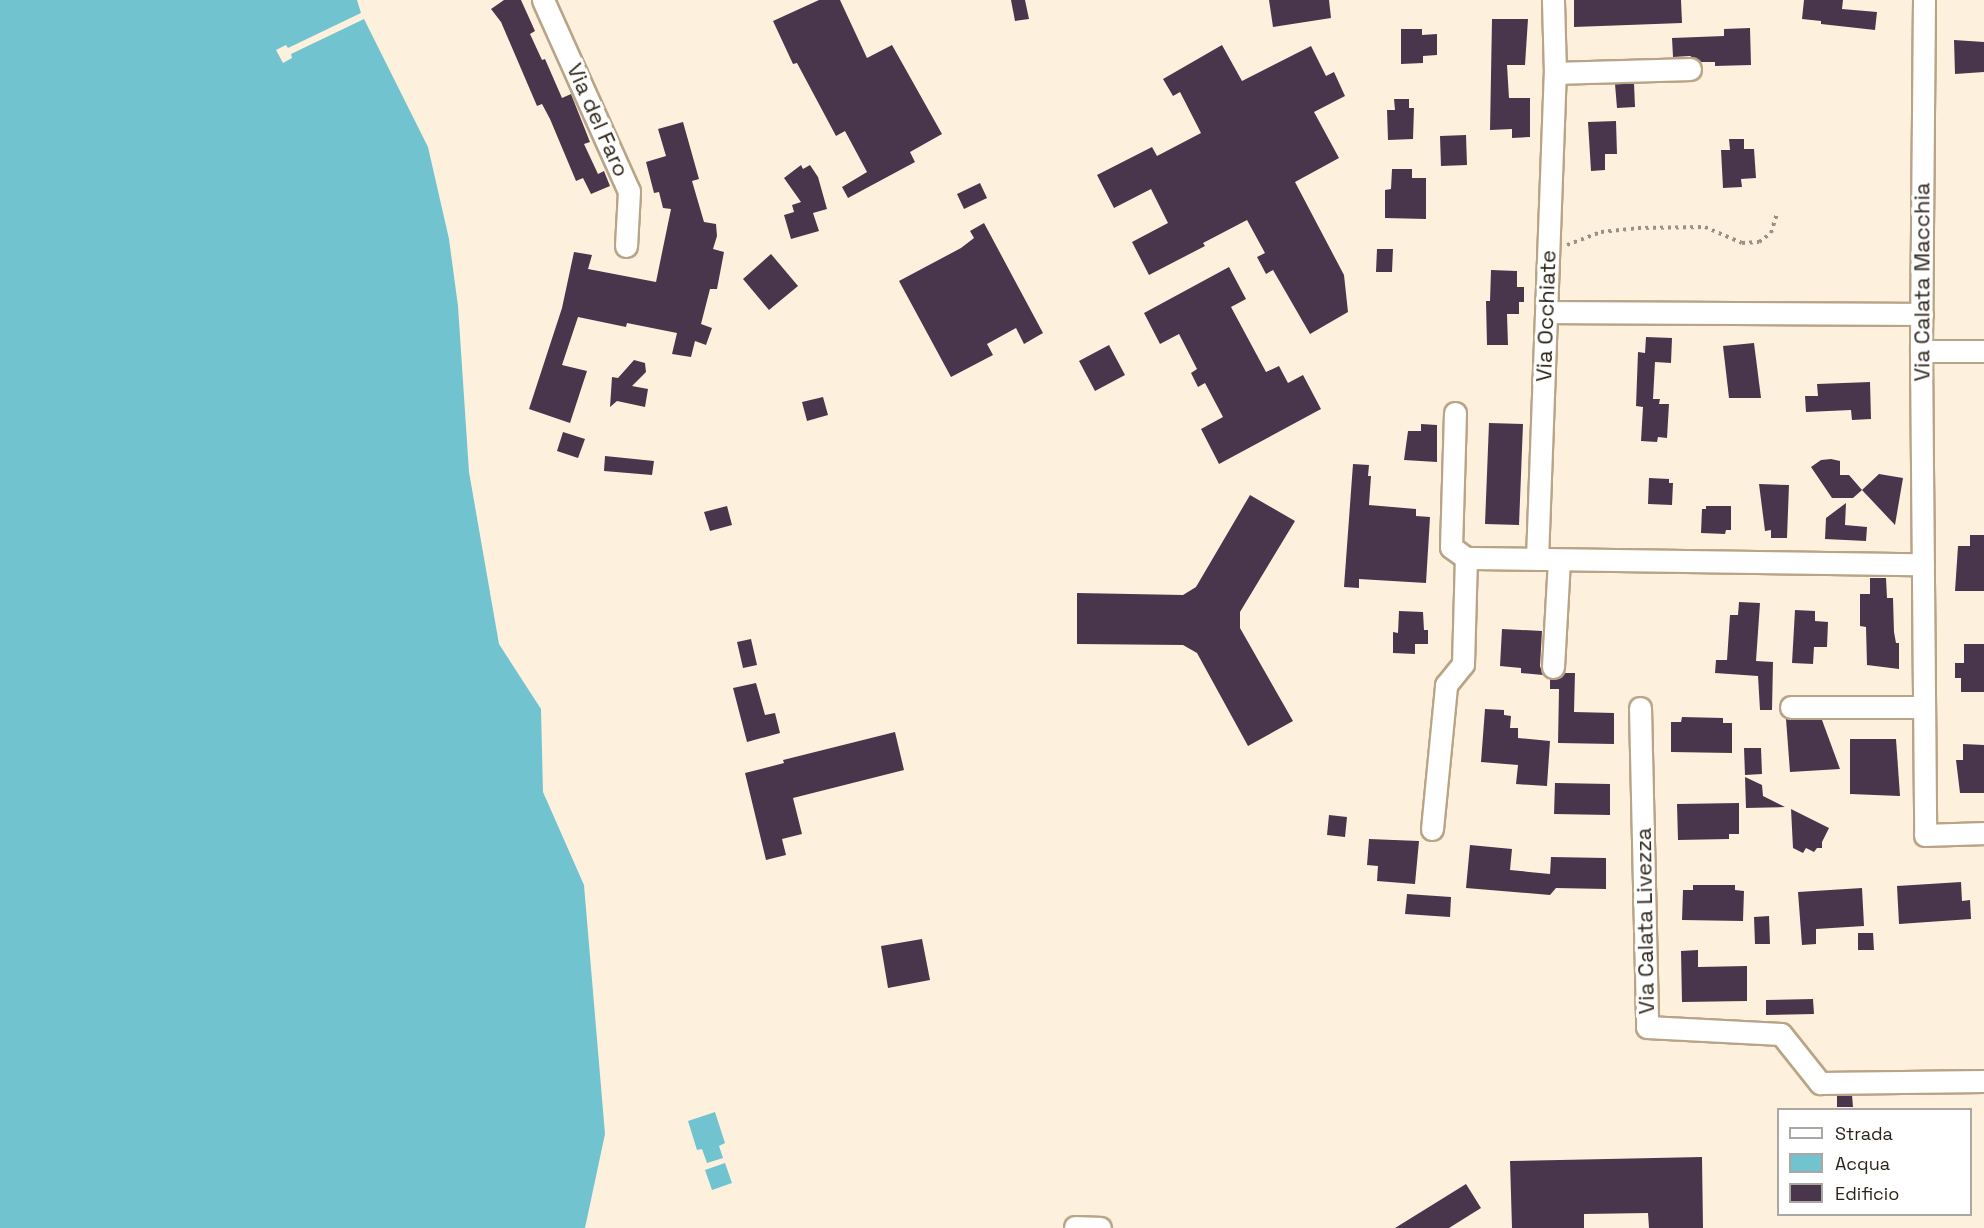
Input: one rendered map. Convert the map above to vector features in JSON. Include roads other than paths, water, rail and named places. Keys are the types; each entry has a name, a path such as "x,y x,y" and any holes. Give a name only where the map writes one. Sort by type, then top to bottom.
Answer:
{"street":[{"name":"Via del Faro","path":"543,0 629,191 626,246"},
{"name":"Via Occhiate","path":"1537,559 1555,73 1553,0"},
{"name":"Via Calata Macchia","path":"1924,0 1921,351 1925,836 1984,832"},
{"path":"1555,73 1690,69"},
{"path":"1546,312 1922,315"},
{"path":"1921,351 1984,351"},
{"path":"1455,413 1451,547 1466,558 1923,564"},
{"path":"1432,829 1446,685 1463,664 1466,558"},
{"path":"1553,666 1559,560"},
{"path":"1791,707 1924,707"},
{"name":"Via Calata Livezza","path":"1641,708 1647,1027 1781,1034 1820,1083 1984,1081"},
{"path":"1075,1227 1100,1228"}],"water":[{"path":"0,0 357,0 361,13 288,48 286,45 276,50 283,63 292,58 291,54 364,19 428,147 449,239 458,306 469,472 499,644 541,709 543,792 584,885 605,1134 585,1228 0,1228"},
{"path":"715,1112 725,1143 719,1146 723,1158 707,1163 702,1149 697,1150 688,1121"},
{"path":"725,1163 732,1183 712,1190 705,1170"}]}
